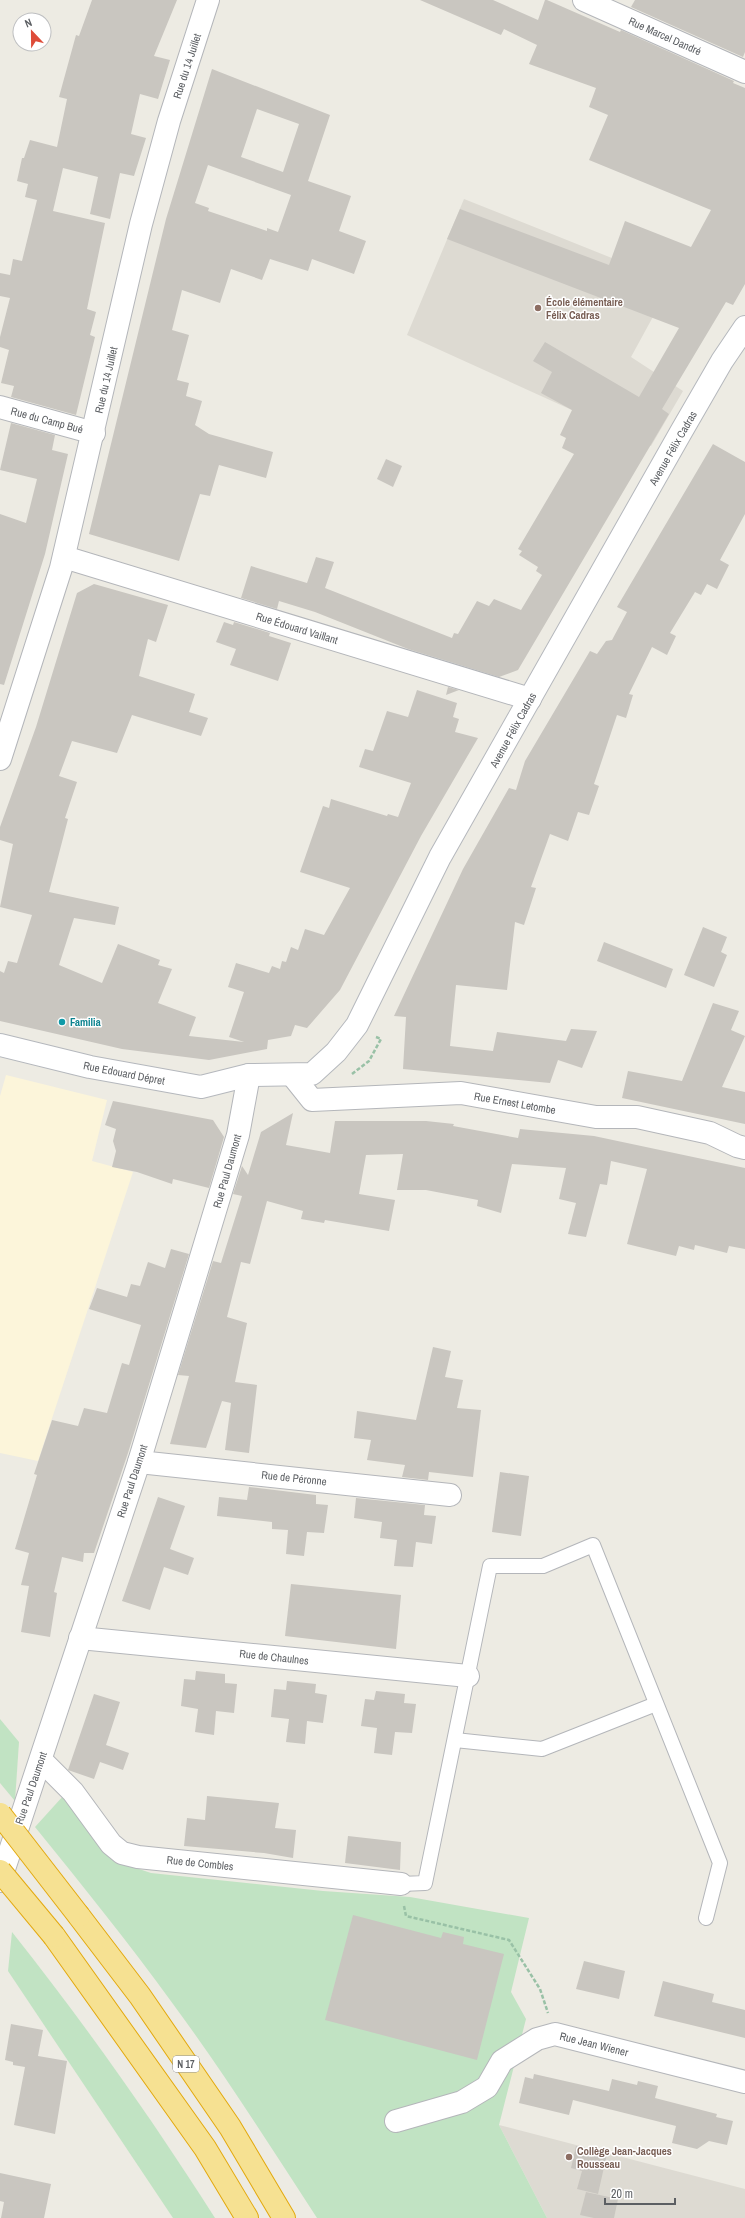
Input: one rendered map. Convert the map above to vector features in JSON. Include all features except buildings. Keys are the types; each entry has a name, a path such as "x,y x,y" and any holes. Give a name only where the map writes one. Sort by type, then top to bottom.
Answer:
{"highway":[{"name":"N 17","path":"0,1814 80,1916 140,1996 230,2127 284,2218"},
{"path":"0,1871 54,1936 205,2148 246,2218"}],"street":[{"name":"Rue du 14 Juillet","path":"0,758 49,610 64,557 141,224 169,121 208,0"},
{"name":"Rue Marcel Dandré","path":"584,0 745,72"},
{"name":"Avenue Félix Cadras","path":"248,1075 312,1074 336,1052 357,1025 440,857 692,413 745,327"},
{"name":"Rue du Camp Bué","path":"0,407 94,432"},
{"name":"Rue Édouard Vaillant","path":"64,557 530,699"},
{"name":"Rue Edouard Dépret","path":"0,1045 90,1067 201,1088 248,1075"},
{"name":"Rue Paul Daumont","path":"0,1881 139,1462 238,1135 248,1075"},
{"name":"Rue Ernest Letombe","path":"292,1075 312,1100 461,1093 596,1117 637,1117 710,1133 737,1146 745,1148"},
{"name":"Rue de Péronne","path":"139,1462 450,1495"},
{"name":"Rue de Chaulnes","path":"80,1638 468,1676"},
{"name":"Rue de Combles","path":"41,1760 72,1792 111,1844 122,1853 138,1857 401,1884"},
{"name":"Rue Jean Wiener","path":"396,2121 462,2102 487,2087 502,2061 537,2039 555,2034 745,2082"}],"lane":[{"path":"401,1884 425,1883 490,1566 543,1566 593,1545 720,1863 706,1918"},
{"path":"455,1740 542,1749 656,1704"}],"path":[{"path":"401,1884 406,1916 509,1940 540,1989 555,2034"}],"shaded area":[{"name":"École élémentaire Félix Cadras","path":"464,199 672,282 631,357 683,391 651,446 407,335"},
{"path":"6,1075 107,1100 92,1161 133,1172 38,1461 0,1453 0,1096"},
{"name":"Collège Jean-Jacques Rousseau","path":"499,2125 745,2189 745,2218 547,2218"}],"green space":[{"path":"0,1719 19,1742 15,1801 0,1783"},
{"path":"64,1795 112,1860 151,1873 323,1891 410,1897 529,1918 511,1992 526,2019 499,2125 547,2218 317,2218 192,2030 88,1892 35,1827"},
{"path":"12,1932 117,2072 167,2144 215,2218 173,2218 8,1971"}],"place":[{"name":"École élémentaire Félix Cadras","path":"538,308"},
{"name":"Familia","path":"62,1022"},
{"name":"Collège Jean-Jacques Rousseau","path":"569,2157"}]}
